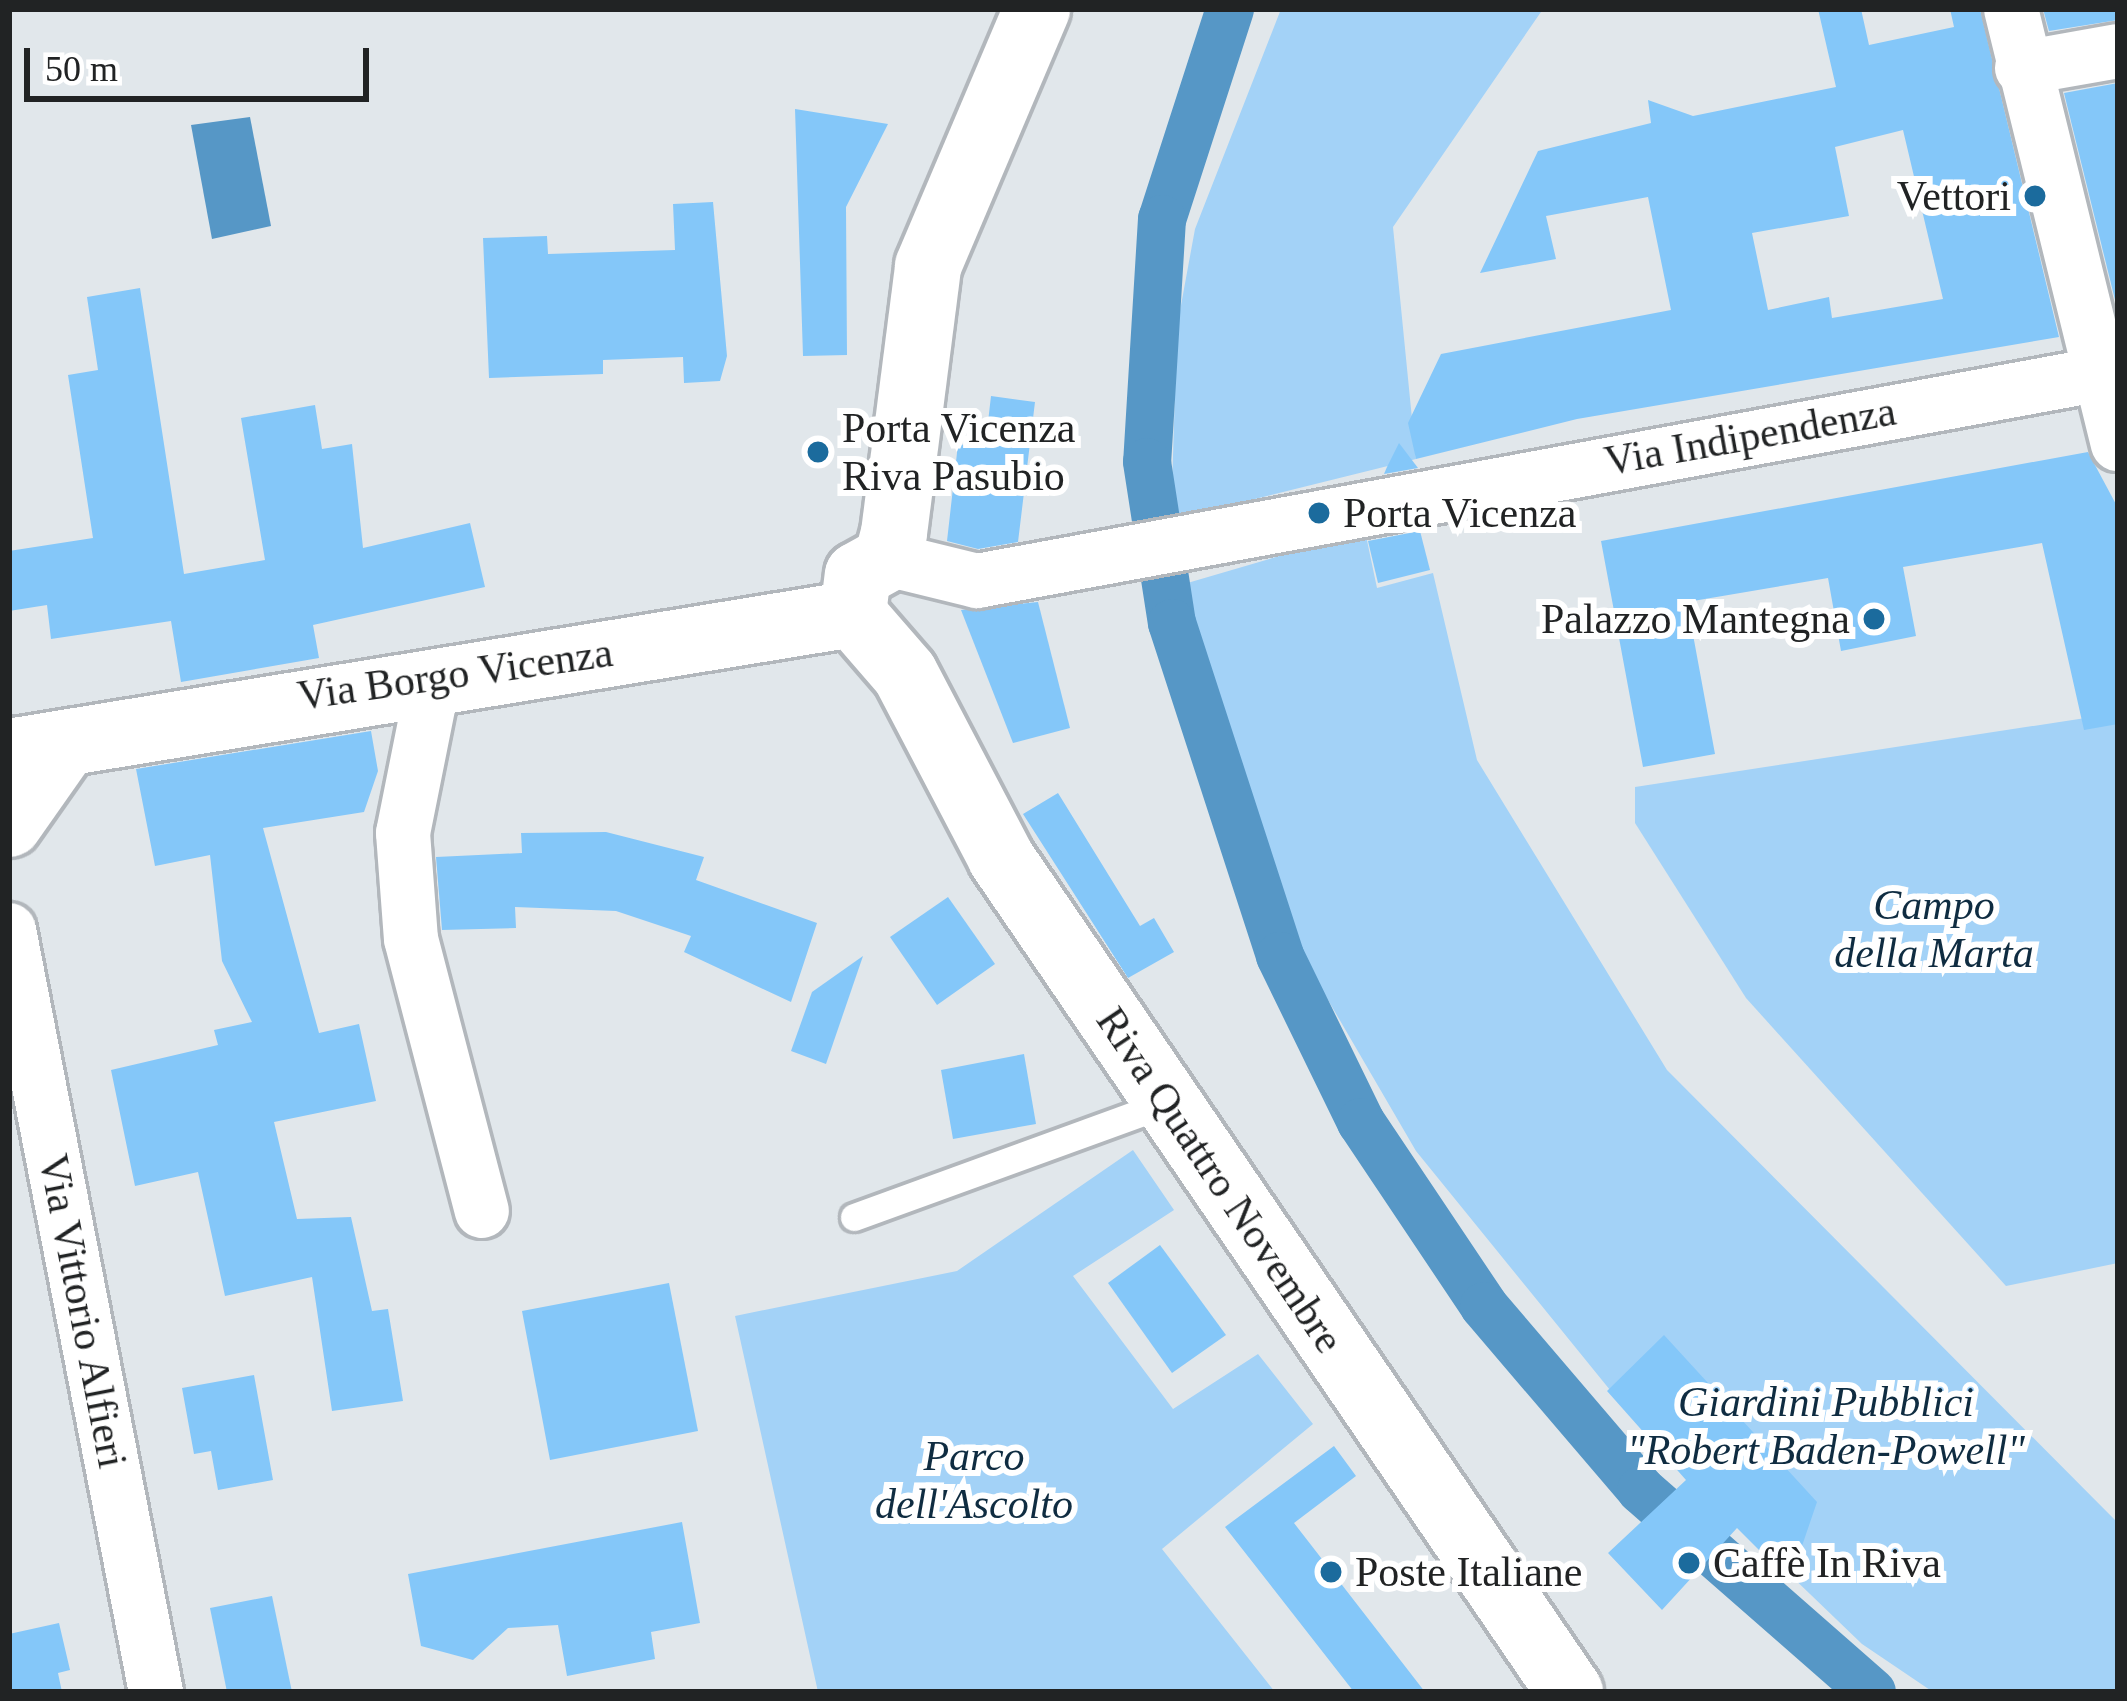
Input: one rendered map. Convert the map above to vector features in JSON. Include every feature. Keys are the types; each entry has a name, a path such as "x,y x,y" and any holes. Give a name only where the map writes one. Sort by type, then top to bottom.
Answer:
{"street":[{"path":"872,635 858,575 887,559 928,266 1036,9"},
{"path":"2011,9 2022,68 2111,373 2118,445"},
{"path":"2022,68 2118,51"},
{"name":"Via Indipendenza","path":"887,559 955,583 1243,535 1394,498 2111,373"},
{"name":"Via Borgo Vicenza","path":"21,779 434,678 872,635"},
{"name":"Riva Quattro Novembre","path":"872,635 955,787 1570,1692"},
{"path":"434,678 403,833 411,940 482,1211"},
{"name":"Via Vittorio Alfieri","path":"9,930 156,1692"}],"lane":[{"path":"854,1217 1167,1102"}],"green space":[{"path":"1281,9 1543,9 1393,227 1416,459 1171,520 1177,327 1195,229"},
{"name":"Giardini Pubblici \"Robert Baden-Powell\"","path":"1365,531 1377,588 1433,573 1477,760 1667,1070 2118,1523 2118,1692 1933,1692 1862,1644 1653,1443 1416,1151 1303,957 1184,584"},
{"name":"Campo della Marta","path":"2118,713 2118,1263 2006,1286 1746,998 1635,823 1635,787"},
{"name":"Parco dell'Ascolto","path":"1133,1150 1174,1210 1073,1276 1173,1409 1258,1354 1313,1424 1162,1549 1275,1692 818,1692 735,1316 957,1271"}],"shaded area":[{"path":"250,117 271,226 212,239 191,125"}],"building":[{"path":"1818,9 1861,9 1869,45 1954,27 1950,9 1980,9 2059,337 1577,419 1416,459 1408,423 1441,354 1671,310 1648,197 1546,216 1556,259 1480,273 1538,151 1651,123 1648,100 1693,116 1836,87","holes":["1903,130 1943,299 1832,318 1829,297 1768,310 1752,233 1849,216 1835,147"]},
{"path":"2043,9 2118,9 2118,20 2049,31"},
{"path":"2118,83 2118,312 2064,93"},
{"path":"795,109 888,124 846,207 847,355 803,356"},
{"path":"713,202 727,356 720,381 684,383 683,357 603,360 603,374 489,378 483,238 547,236 548,254 675,250 673,204"},
{"path":"140,288 184,574 265,560 241,418 315,405 322,449 352,444 363,548 470,523 485,587 313,625 319,658 181,682 171,621 51,639 47,605 9,611 9,551 93,538 68,375 98,370 87,297"},
{"path":"991,396 1035,402 1018,542 978,549 947,541 958,444 985,448"},
{"path":"1399,443 1418,468 1384,474 1387,467"},
{"name":"Palazzo Mantegna","path":"2088,452 2118,508 2118,724 2084,730 2042,543 1903,567 1916,636 1841,651 1828,578 1687,602 1715,754 1643,767 1601,541"},
{"path":"1420,531 1430,570 1378,583 1368,541"},
{"path":"1038,602 1070,728 1013,743 961,610"},
{"path":"371,731 378,771 364,812 263,828 319,1033 359,1024 376,1101 274,1122 297,1219 351,1217 372,1311 388,1309 403,1401 332,1411 312,1277 225,1296 198,1172 135,1186 111,1070 218,1045 214,1030 252,1022 222,961 210,855 155,866 136,769"},
{"path":"1058,793 1140,926 1154,918 1174,952 1128,978 1023,814"},
{"path":"606,832 704,857 696,880 817,923 791,1002 684,952 691,936 616,911 515,907 516,928 442,930 436,857 522,853 521,833"},
{"path":"948,897 995,964 937,1005 890,937"},
{"path":"863,956 826,1064 791,1051 812,992"},
{"path":"1024,1054 1036,1124 953,1139 941,1070"},
{"path":"1160,1245 1226,1335 1172,1373 1108,1283"},
{"path":"669,1283 698,1431 550,1460 522,1311"},
{"path":"1664,1335 1817,1502 1790,1581 1737,1528 1662,1610 1608,1553 1686,1480 1607,1391"},
{"path":"254,1375 273,1480 218,1490 211,1451 194,1454 182,1388"},
{"path":"1334,1446 1356,1476 1294,1523 1425,1692 1354,1692 1225,1527"},
{"path":"682,1522 700,1623 651,1632 655,1659 567,1676 558,1625 508,1628 473,1660 421,1646 408,1574"},
{"path":"272,1596 292,1692 227,1692 210,1608"},
{"path":"59,1623 70,1670 58,1673 62,1692 9,1692 9,1634"}],"waterway":[{"path":"1230,9 1162,219 1147,462 1172,623 1280,956 1361,1122 1484,1306 1641,1490 1872,1692"}],"place":[{"name":"Vettori","path":"2035,196"},
{"name":"Porta Vicenza Riva Pasubio","path":"818,452"},
{"name":"Porta Vicenza","path":"1319,513"},
{"name":"Palazzo Mantegna","path":"1874,619"},
{"name":"Caffè In Riva","path":"1689,1563"},
{"name":"Poste Italiane","path":"1331,1572"}]}
